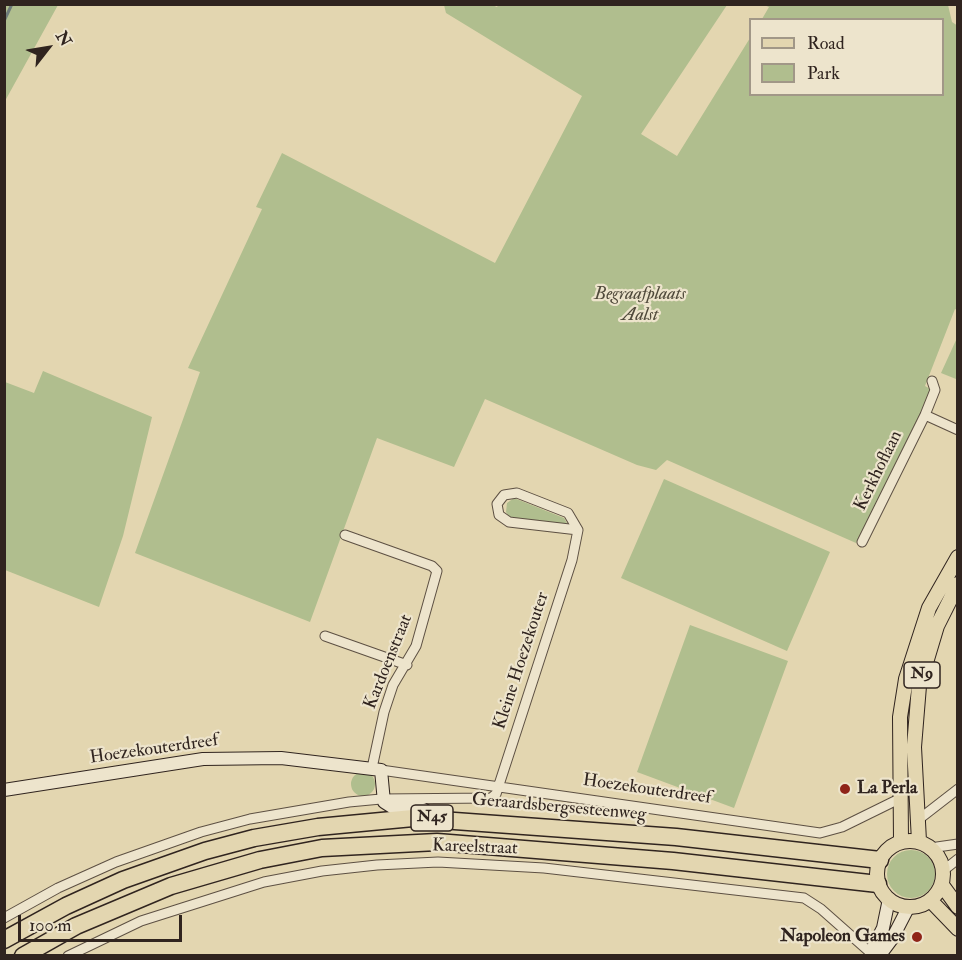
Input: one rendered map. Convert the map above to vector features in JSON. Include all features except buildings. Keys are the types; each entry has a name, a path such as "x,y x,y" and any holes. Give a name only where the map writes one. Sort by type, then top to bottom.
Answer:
{"highway":[{"name":"Geraardsbergsesteenweg","path":"4,940 66,906 123,880 205,851 254,838 318,827 438,818 676,837 880,860"},
{"name":"N45","path":"23,956 76,926 171,886 260,860 322,848 437,842 673,861 878,884"}],"main road":[{"name":"N9","path":"901,842 900,717 906,679 929,608 957,556"},
{"name":"N9","path":"925,845 918,820 914,747 919,686 937,626 957,584"},
{"path":"901,842 925,845 938,856 944,870 942,885 931,901 908,908 889,899 878,884 880,860 890,846 901,842"},
{"path":"942,885 957,907"},
{"path":"931,901 957,929"}],"street":[{"name":"Kerkhoflaan","path":"862,542 925,415 935,390 932,381"},
{"path":"925,415 957,430"},
{"path":"517,494 568,513 578,531 509,522 499,514 497,504 504,495 517,494"},
{"name":"Kleine Hoezekouter","path":"381,798 491,798 496,794 572,560 578,531"},
{"name":"Kardoenstraat","path":"345,536 435,568 437,576 416,646 407,665 393,685 377,769"},
{"path":"325,636 407,665"},
{"name":"Hoezekouterdreef","path":"4,790 171,763 233,758 281,758 377,769 820,833 842,827 901,798"},
{"path":"377,769 381,798 392,808 423,809 438,818"},
{"path":"918,820 957,789"},
{"path":"4,918 58,888 156,846 250,819 381,798"},
{"path":"925,845 957,844"},
{"path":"944,870 957,859"},
{"name":"Kareelstraat","path":"68,956 152,917 264,882 322,871 438,862 566,870 804,898 821,909 873,955"},
{"path":"889,899 883,928 872,949 873,955 880,955 892,939 908,908"}],"green space":[{"name":"Begraafplaats Aalst","path":"499,4 727,5 641,134 677,156 749,40 749,96 944,96 944,18 763,18 769,7 764,5 948,5 952,22 958,26 957,310 955,309 925,386 932,390 856,543 667,460 656,470 637,465 485,399 454,467 377,438 310,622 135,553 200,372 188,368 262,209 256,207 282,153 495,263 582,96 446,13 444,5 492,5 497,7"},
{"path":"4,5 58,5 5,101"},
{"path":"957,338 958,376 956,379 941,373"},
{"path":"43,371 152,417 123,536 99,607 5,570 5,382 34,393"},
{"path":"664,479 830,552 787,651 621,578"},
{"path":"514,498 564,518 567,523 563,526 510,518 506,512 507,503"},
{"path":"690,625 788,661 734,808 637,772"},
{"path":"363,772 371,776 375,784 371,792 363,796 355,792 351,784 355,776"},
{"path":"906,850 916,850 931,860 935,874 931,888 925,894 916,898 906,898 891,888 887,879 887,869 897,854"}],"waterway":[{"path":"4,21 12,4"}],"place":[{"name":"La Perla","path":"845,789"},
{"name":"Napoleon Games","path":"917,937"}]}
